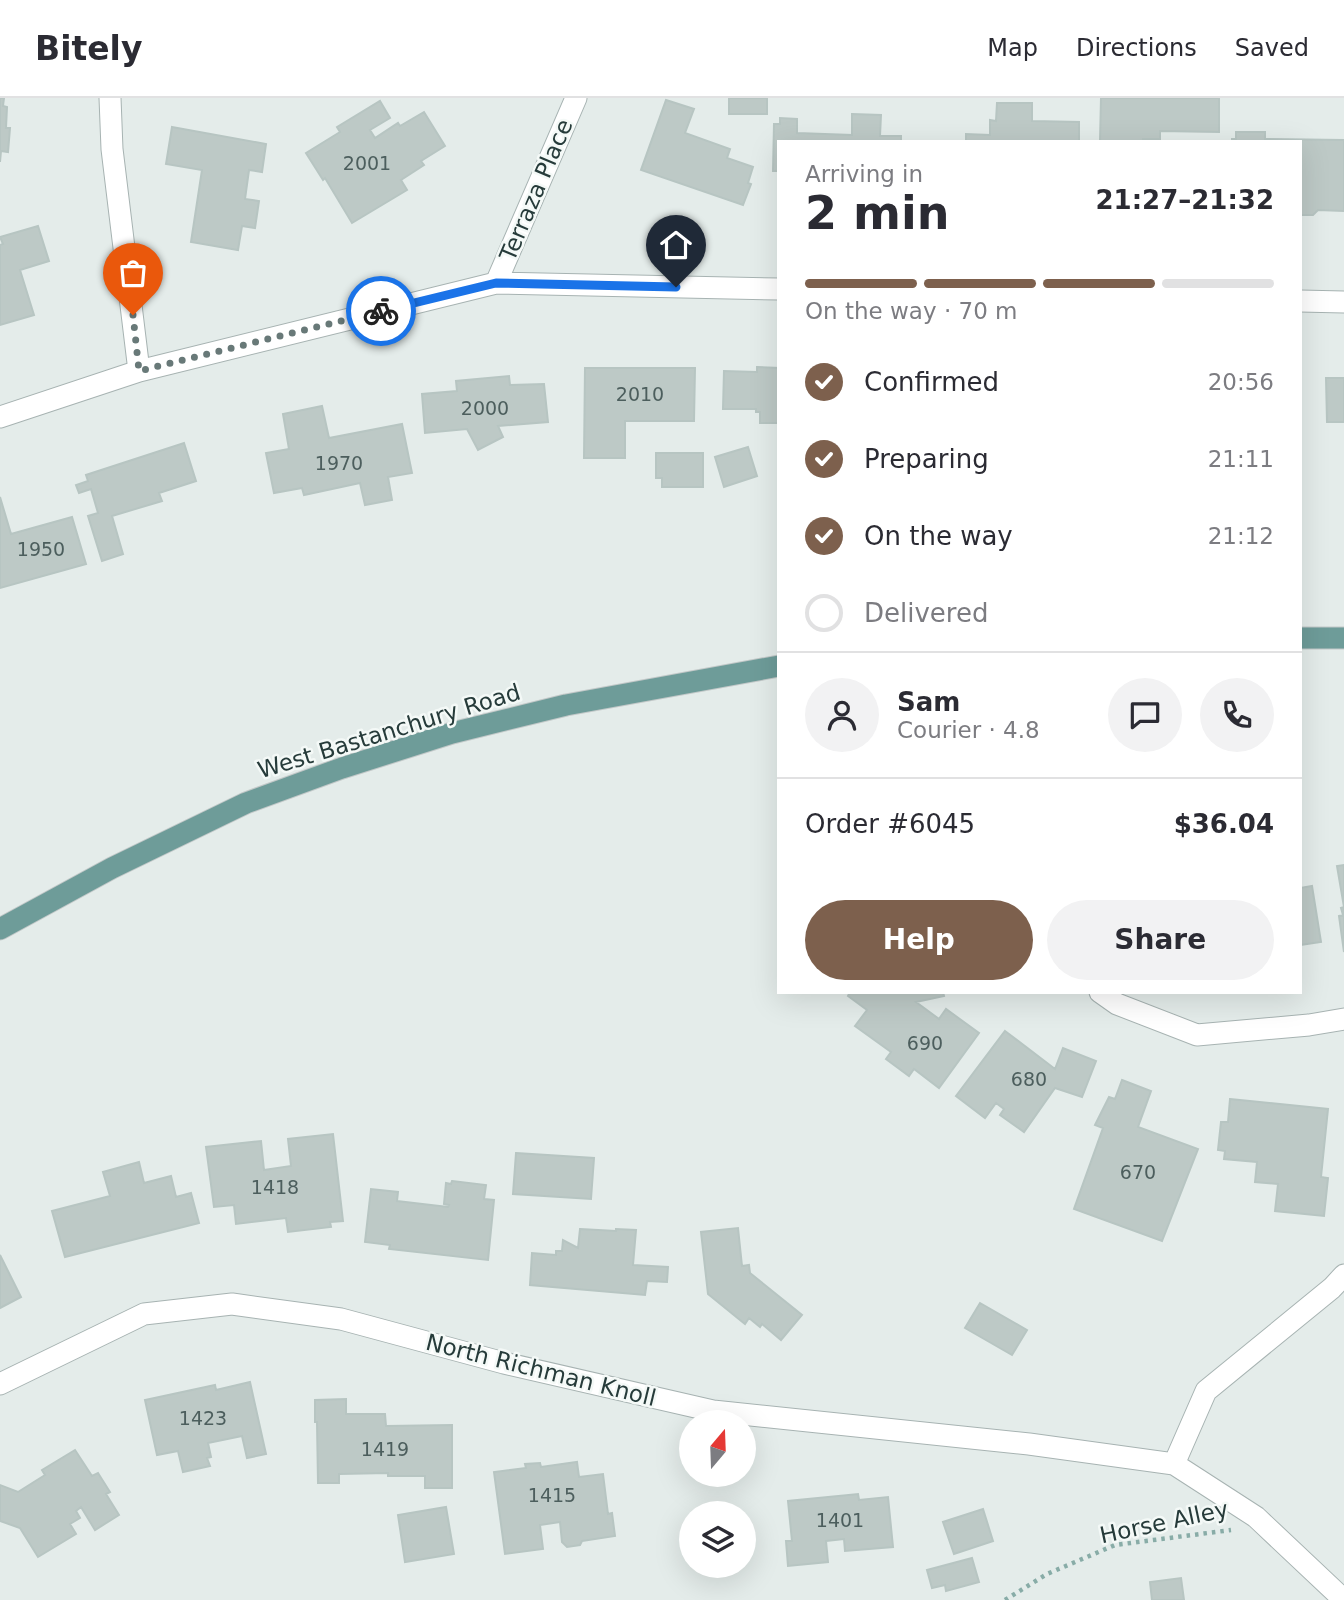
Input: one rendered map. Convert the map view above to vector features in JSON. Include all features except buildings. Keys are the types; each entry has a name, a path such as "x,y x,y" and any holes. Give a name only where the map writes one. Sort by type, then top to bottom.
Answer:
{"main road":[{"path":"1302,638 1344,638"},
{"name":"West Bastanchury Road","path":"0,929 112,868 246,803 342,768 452,733 565,705 777,666"}],"street":[{"path":"110,98 112,149 139,371"},
{"name":"Terraza Place","path":"496,283 576,98"},
{"path":"0,417 139,371 496,283 777,289"},
{"path":"1302,301 1344,302"},
{"path":"1103,994 1117,1004 1196,1035 1309,1025 1344,1019"},
{"path":"1174,1464 1206,1391 1332,1288 1344,1275"},
{"name":"North Richman Knoll","path":"0,1384 144,1314 232,1304 341,1319 504,1363 713,1411 1029,1444 1174,1464 1256,1517 1344,1600"}],"path":[{"name":"Horse Alley","path":"1005,1600 1047,1574 1115,1545 1230,1530 1256,1517"}],"way so far":[{"path":"133,315 139,371 381,311"}],"route":[{"path":"381,311 496,283 676,287"}]}
